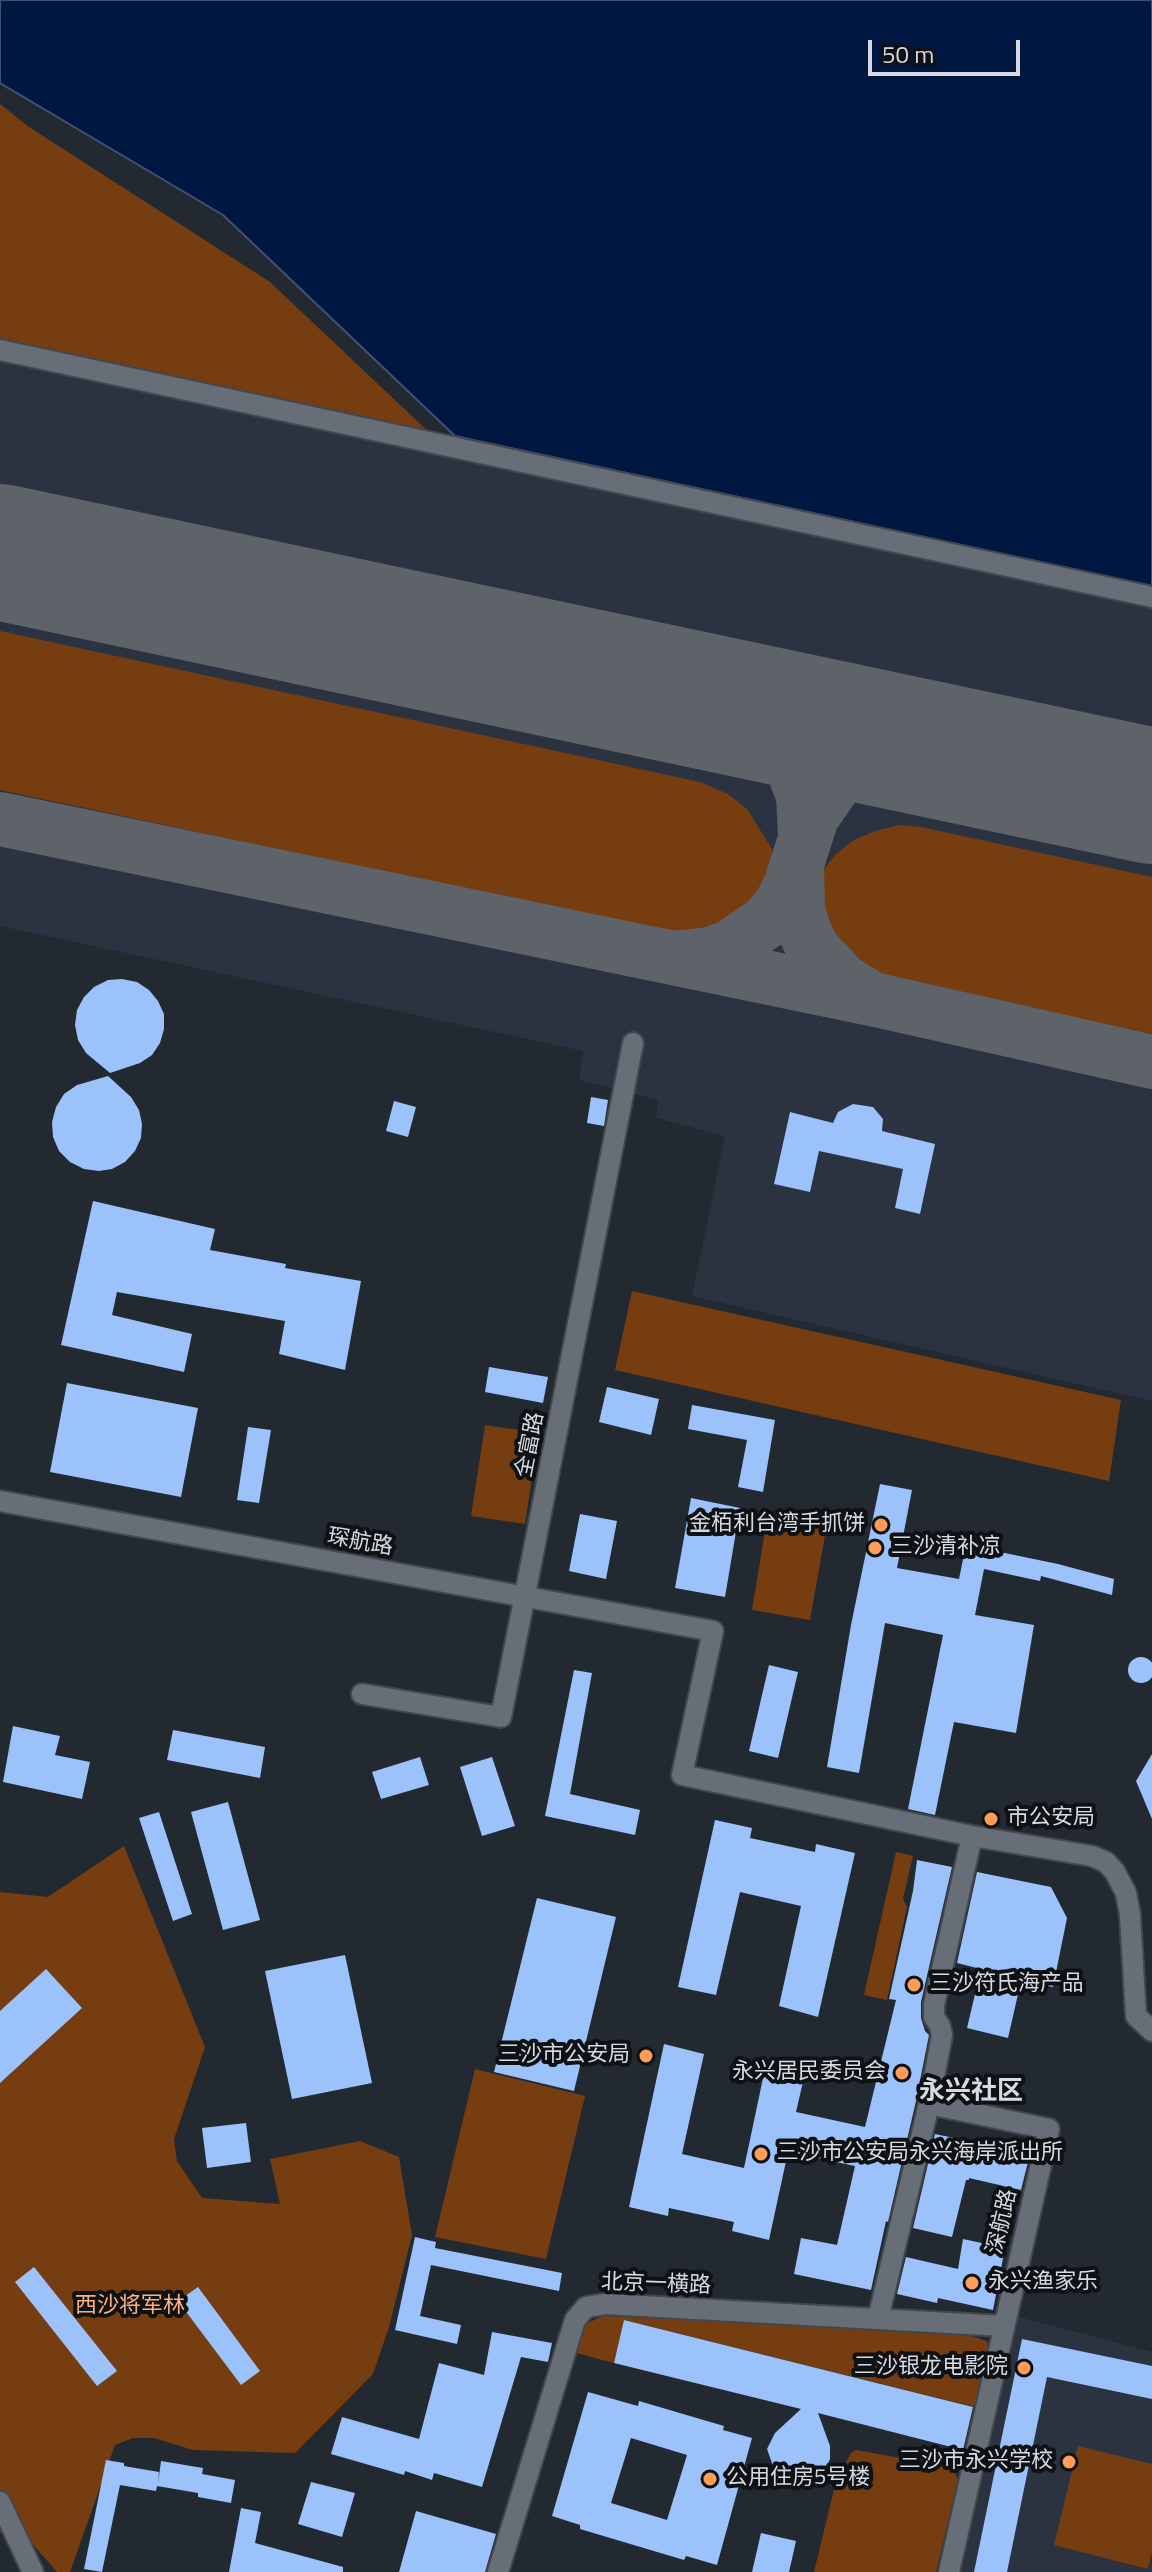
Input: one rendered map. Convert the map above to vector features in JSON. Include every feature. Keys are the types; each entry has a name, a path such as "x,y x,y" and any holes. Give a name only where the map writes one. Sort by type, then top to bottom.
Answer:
{"street":[{"path":"0,350 1152,597"},
{"name":"全富路","path":"362,1694 501,1717 633,1043"},
{"name":"琛航路","path":"0,1501 713,1631 682,1775 972,1836"},
{"path":"878,2319 929,2104 942,2035 934,2017 934,2005 972,1836 1092,1856 1106,1862 1126,1893 1136,2016 1152,2031"},
{"name":"深航路","path":"929,2104 1049,2129 949,2572"},
{"name":"北京一横路","path":"498,2572 575,2320 586,2307 605,2304 1004,2326"},
{"path":"0,2502 33,2572"}],"shaded area":[{"path":"0,338 1152,586 1152,1401 692,1296 725,1136 656,1118 658,1100 579,1080 583,1051 0,926"},
{"name":"三沙市永兴学校","path":"1019,2317 1152,2352 1152,2572 961,2572"}],"green space":[{"path":"0,104 29,127 270,282 433,436 0,346"},
{"path":"0,631 700,782 728,794 747,809 772,849 773,870 757,902 739,916 695,934 673,933 0,790"},
{"path":"899,825 921,827 1152,877 1152,1034 887,977 859,963 840,948 817,906 818,885 824,869 836,854 854,840"},
{"path":"632,1291 1121,1400 1109,1481 615,1370"},
{"path":"485,1425 539,1433 525,1524 471,1516"},
{"path":"768,1513 827,1524 810,1620 752,1610"},
{"name":"西沙将军林","path":"124,1846 205,2047 174,2139 177,2161 202,2198 280,2204 270,2159 360,2141 399,2157 412,2235 389,2327 373,2374 295,2453 193,2450 154,2438 133,2438 115,2445 70,2572 57,2572 14,2523 0,2533 0,1892 48,1897"},
{"path":"896,1852 913,1856 903,1899 907,1907 887,2000 864,1995"},
{"path":"475,2069 585,2096 546,2259 435,2237"},
{"path":"602,2316 956,2331 987,2341 989,2350 975,2407 625,2320 614,2363 576,2353 582,2330"},
{"path":"1078,2446 1152,2464 1152,2551 1148,2569 1054,2545"},
{"path":"856,2450 946,2466 955,2473 958,2480 936,2572 814,2572 836,2481 851,2453"}],"water":[{"path":"0,0 1152,0 1152,586 455,436 223,215 0,83"}],"building":[{"path":"108,980 137,982 149,990 164,1014 164,1029 152,1055 140,1063 110,1073 86,1053 78,1040 75,1025 77,1010 94,987"},
{"path":"108,1076 131,1097 139,1110 141,1138 125,1162 112,1169 84,1169 70,1162 59,1151 53,1137 52,1122 64,1094 77,1085"},
{"path":"591,1097 608,1100 604,1126 587,1123"},
{"path":"394,1101 416,1107 408,1137 386,1131"},
{"path":"853,1104 873,1107 883,1119 882,1131 935,1144 920,1214 895,1208 903,1169 819,1151 810,1192 774,1184 790,1112 833,1123 838,1112"},
{"path":"93,1201 215,1229 210,1250 286,1264 285,1268 361,1281 345,1370 279,1354 285,1321 117,1292 112,1315 192,1334 184,1372 61,1345"},
{"path":"489,1367 548,1377 543,1403 485,1392"},
{"path":"67,1383 198,1408 181,1497 50,1472"},
{"path":"607,1387 659,1399 651,1435 599,1422"},
{"path":"692,1405 775,1420 763,1492 738,1487 747,1440 688,1429"},
{"path":"248,1427 271,1430 259,1503 237,1500"},
{"path":"880,1484 912,1490 897,1568 959,1579 966,1545 1114,1579 1112,1595 1041,1576 1040,1581 984,1569 975,1615 1034,1625 1016,1733 954,1722 935,1815 908,1809 943,1635 885,1623 859,1773 827,1767 851,1625"},
{"path":"691,1498 740,1508 725,1597 675,1588"},
{"path":"580,1514 617,1521 606,1579 569,1571"},
{"path":"1141,1657 1150,1661 1154,1670 1150,1679 1141,1683 1132,1679 1128,1670 1132,1661"},
{"path":"769,1665 798,1672 778,1758 749,1751"},
{"path":"574,1670 592,1673 570,1794 640,1810 635,1835 545,1816"},
{"path":"13,1726 60,1736 55,1755 90,1762 82,1799 3,1782"},
{"path":"173,1730 265,1747 260,1778 167,1760"},
{"path":"1152,1754 1152,1819 1136,1781"},
{"path":"420,1757 429,1785 381,1799 372,1772"},
{"path":"492,1757 515,1826 482,1836 460,1767"},
{"path":"228,1802 260,1920 223,1930 191,1812"},
{"path":"159,1812 192,1914 173,1921 139,1818"},
{"path":"715,1820 752,1828 750,1838 815,1852 816,1844 855,1853 818,2017 779,2006 801,1906 740,1892 716,1995 678,1987"},
{"path":"917,1860 952,1867 921,2002 921,2018 929,2035 871,2290 794,2274 801,2238 837,2245 855,2166 788,2152 769,2240 732,2231 734,2222 669,2208 668,2216 629,2207 664,2044 704,2054 682,2154 744,2168 766,2064 805,2073 796,2112 865,2127 896,2000 889,1999"},
{"path":"977,1872 1051,1887 1067,1918 1053,1987 1021,1981 1008,2038 967,2028 981,1969 957,1963"},
{"path":"537,1898 616,1917 574,2091 494,2072"},
{"path":"345,1955 372,2083 292,2099 265,1971"},
{"path":"46,1969 82,2008 0,2083 0,2011"},
{"path":"246,2123 251,2162 207,2168 202,2128"},
{"path":"935,2134 1030,2154 1021,2190 969,2178 966,2180 952,2237 913,2228"},
{"path":"415,2237 436,2242 435,2248 562,2273 559,2291 431,2265 420,2316 461,2325 457,2344 395,2330"},
{"name":"永兴渔家乐","path":"963,2239 1005,2248 993,2310 938,2298 937,2303 897,2294 906,2257 958,2269"},
{"path":"34,2267 117,2371 97,2386 15,2282"},
{"path":"1045,2267 1053,2270 1056,2278 1053,2286 1045,2289 1037,2286 1034,2278 1037,2270"},
{"path":"198,2287 260,2371 241,2385 178,2301"},
{"path":"624,2320 973,2407 963,2450 818,2413 830,2446 830,2459 825,2470 815,2478 804,2482 792,2481 780,2476 767,2449 775,2433 801,2409 614,2363"},
{"path":"492,2332 552,2343 548,2362 521,2357 482,2487 434,2473 432,2480 405,2471 404,2475 331,2454 342,2417 419,2439 439,2363 484,2375"},
{"path":"1022,2339 1152,2366 1152,2399 1047,2377 1007,2572 974,2572"},
{"name":"公用住房5号楼","path":"588,2392 638,2406 639,2401 724,2426 723,2430 752,2438 717,2565 686,2556 684,2560 580,2529 580,2525 552,2516","holes":["631,2438 687,2455 667,2520 611,2503"]},
{"path":"106,2460 159,2472 158,2484 161,2461 203,2468 202,2474 235,2480 231,2503 157,2486 156,2491 120,2485 102,2572 84,2569"},
{"path":"311,2482 355,2493 342,2537 298,2524"},
{"path":"241,2508 261,2512 255,2543 343,2567 343,2572 229,2572"},
{"path":"416,2511 496,2534 485,2572 399,2572"},
{"path":"761,2533 796,2541 789,2572 752,2572"}],"taxiway":[{"path":"729,706 763,728 789,758 803,796 805,836"},
{"path":"680,957 710,954 730,947 766,922 780,906 790,886 812,817 835,784 850,771 886,753 925,748"},
{"path":"0,819 881,1001 1152,1062"},
{"path":"797,866 798,909 813,949 843,981 866,995"}],"runway":[{"path":"0,552 1152,796"}],"place":[{"name":"金栢利台湾手抓饼","path":"881,1525"},
{"name":"三沙清补凉","path":"875,1548"},
{"name":"市公安局","path":"991,1819"},
{"name":"三沙符氏海产品","path":"914,1985"},
{"name":"三沙市公安局","path":"646,2056"},
{"name":"永兴居民委员会","path":"902,2073"},
{"name":"三沙市公安局永兴海岸派出所","path":"761,2154"},
{"name":"永兴渔家乐","path":"972,2283"},
{"name":"三沙银龙电影院","path":"1024,2368"},
{"name":"三沙市永兴学校","path":"1069,2462"},
{"name":"公用住房5号楼","path":"710,2479"}],"district":[{"name":"永兴社区","path":"971,2093"}]}
